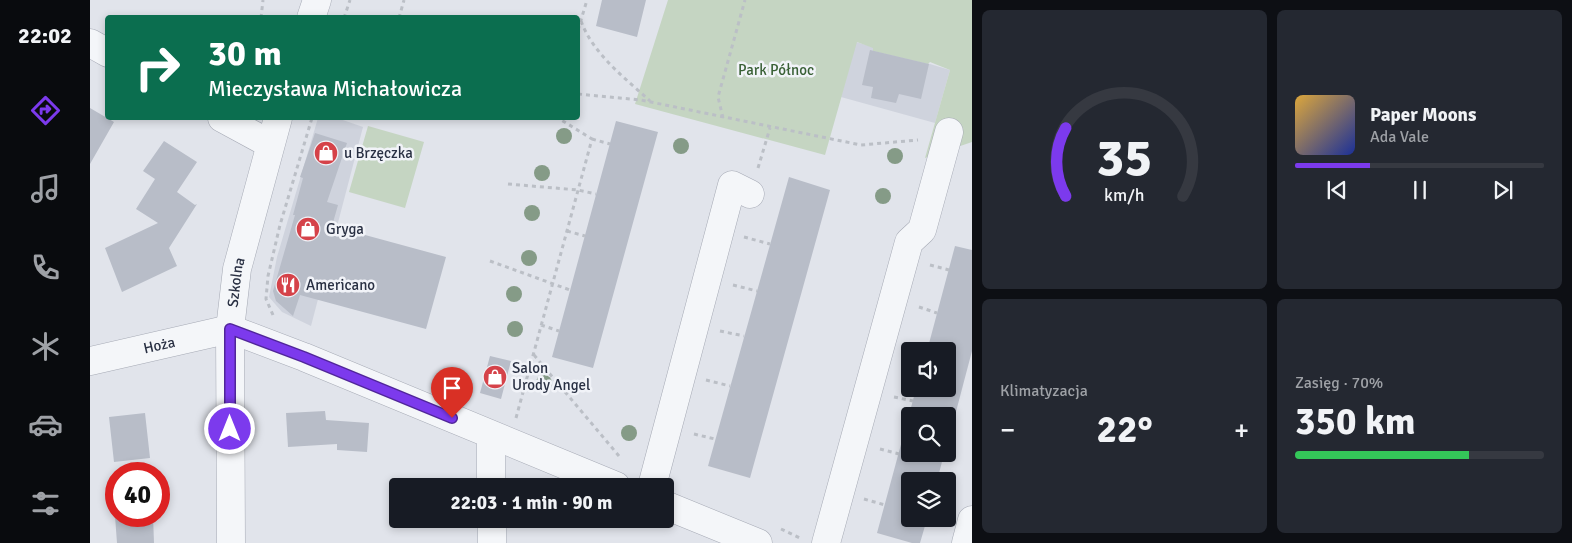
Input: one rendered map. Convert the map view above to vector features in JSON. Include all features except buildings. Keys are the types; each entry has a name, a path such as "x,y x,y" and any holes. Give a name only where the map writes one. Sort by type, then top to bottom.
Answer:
{"street":[{"path":"312,15 317,0"},
{"path":"90,43 105,51"},
{"path":"226,120 270,144"},
{"name":"Szkolna","path":"231,543 230,329 237,269 277,120"},
{"path":"815,541 909,242 922,230 949,132"},
{"path":"654,478 732,185 750,194"},
{"path":"230,329 313,360 491,436 596,478"},
{"name":"Hoża","path":"90,361 230,329"},
{"path":"491,436 491,478"},
{"path":"674,510 726,536 767,535"},
{"path":"966,543 972,520"},
{"path":"492,528 492,543"}],"path":[{"path":"261,15 263,0"},
{"path":"345,15 350,0"},
{"path":"400,15 404,0"},
{"path":"580,24 587,0"},
{"path":"723,118 718,96 745,0"},
{"path":"581,21 586,35 606,60 652,102"},
{"path":"580,94 652,102 861,145 926,139 949,132"},
{"path":"279,318 272,314 266,299 268,276 280,225 311,120"},
{"path":"561,120 592,139 610,144"},
{"path":"516,418 592,139"},
{"path":"508,184 578,190 596,194"},
{"path":"567,231 585,236"},
{"path":"740,236 770,244"},
{"path":"490,261 570,290"},
{"path":"921,262 949,270"},
{"path":"726,284 757,291"},
{"path":"909,305 937,312"},
{"path":"541,325 559,331"},
{"path":"713,329 744,336"},
{"path":"534,355 624,462 615,459"},
{"path":"699,378 730,386"},
{"path":"885,395 913,402"},
{"path":"508,415 525,422"},
{"path":"692,434 715,440"},
{"path":"871,447 899,454"},
{"path":"857,497 885,505"},
{"path":"767,535 815,541"}],"shaded area":[{"path":"856,42 950,70 935,123 841,97"},
{"path":"317,120 343,120 363,127 311,326 282,312 269,297 277,257"}],"green space":[{"name":"Park Północ","path":"668,0 972,0 972,142 925,158 950,70 930,62 928,64 873,51 873,48 857,42 825,155 635,104"},
{"path":"368,126 424,142 405,208 349,192"}],"place":[{"name":"u Brzęczka","path":"326,153"},
{"name":"Gryga","path":"308,229"},
{"name":"Americano","path":"288,285"},
{"name":"Salon Urody Angel","path":"495,377"}],"route":[{"path":"230,429 230,329 304,357 452,418"}]}
